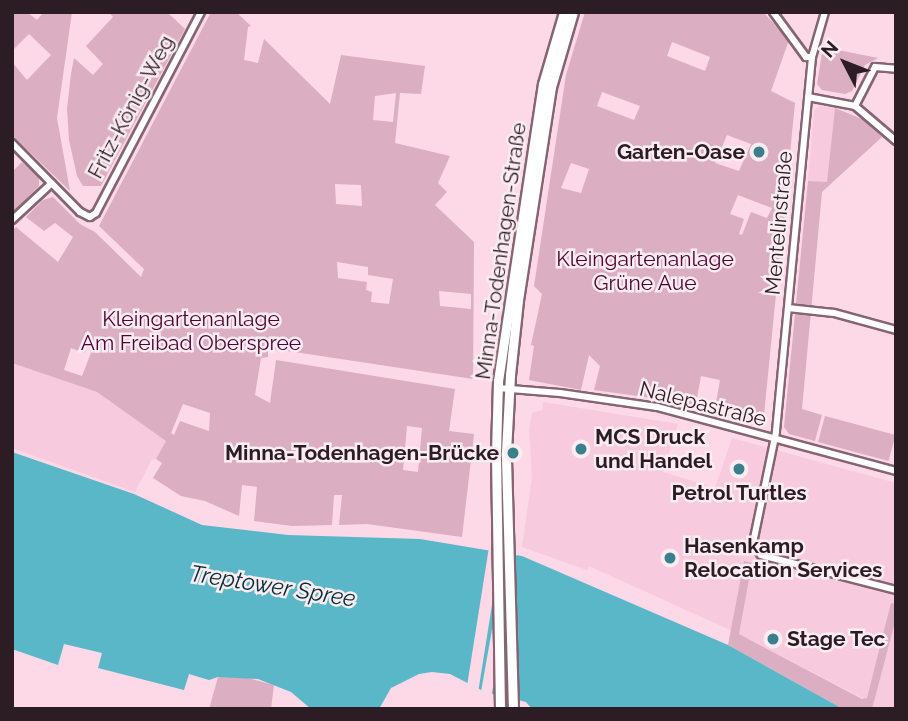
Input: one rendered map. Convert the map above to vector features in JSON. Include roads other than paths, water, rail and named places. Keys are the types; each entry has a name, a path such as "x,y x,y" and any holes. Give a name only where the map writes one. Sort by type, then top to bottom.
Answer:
{"main road":[{"name":"Minna-Todenhagen-Straße","path":"500,709 496,498 498,388 509,296 543,84 564,12"},
{"name":"Minna-Todenhagen-Straße","path":"513,709 506,453 509,389 518,300 551,88 573,12"}],"street":[{"name":"Fritz-König-Weg","path":"51,183 80,212 90,217 96,213 201,12"},
{"path":"773,12 806,57 812,57"},
{"name":"Mentelinstraße","path":"825,12 812,57 775,439 753,543 761,555 896,590"},
{"path":"855,106 875,67 896,69"},
{"path":"808,97 855,106 896,141"},
{"path":"12,143 51,183 12,220"},
{"path":"789,308 834,313 896,330"},
{"name":"Nalepastraße","path":"498,388 560,393 657,407 896,471"}],"water":[{"name":"Treptower Spree","path":"12,452 134,494 202,525 288,535 420,539 522,556 728,645 843,709 532,709 526,702 485,692 450,674 432,672 419,674 391,688 379,709 311,709 291,692 258,679 218,677 209,680 189,674 184,690 98,668 102,653 64,644 58,665 12,649"}],"place":[{"name":"Garten-Oase","path":"759,152"},
{"name":"MCS Druck und Handel","path":"581,449"},
{"name":"Minna-Todenhagen-Brücke","path":"513,453"},
{"name":"Petrol Turtles","path":"739,469"},
{"name":"Hasenkamp Relocation Services","path":"670,558"},
{"name":"Stage Tec","path":"773,639"}],"park label":[{"name":"Kleingartenanlage Grüne Aue","path":"645,271"},
{"name":"Kleingartenanlage Am Freibad Oberspree","path":"191,331"}]}
